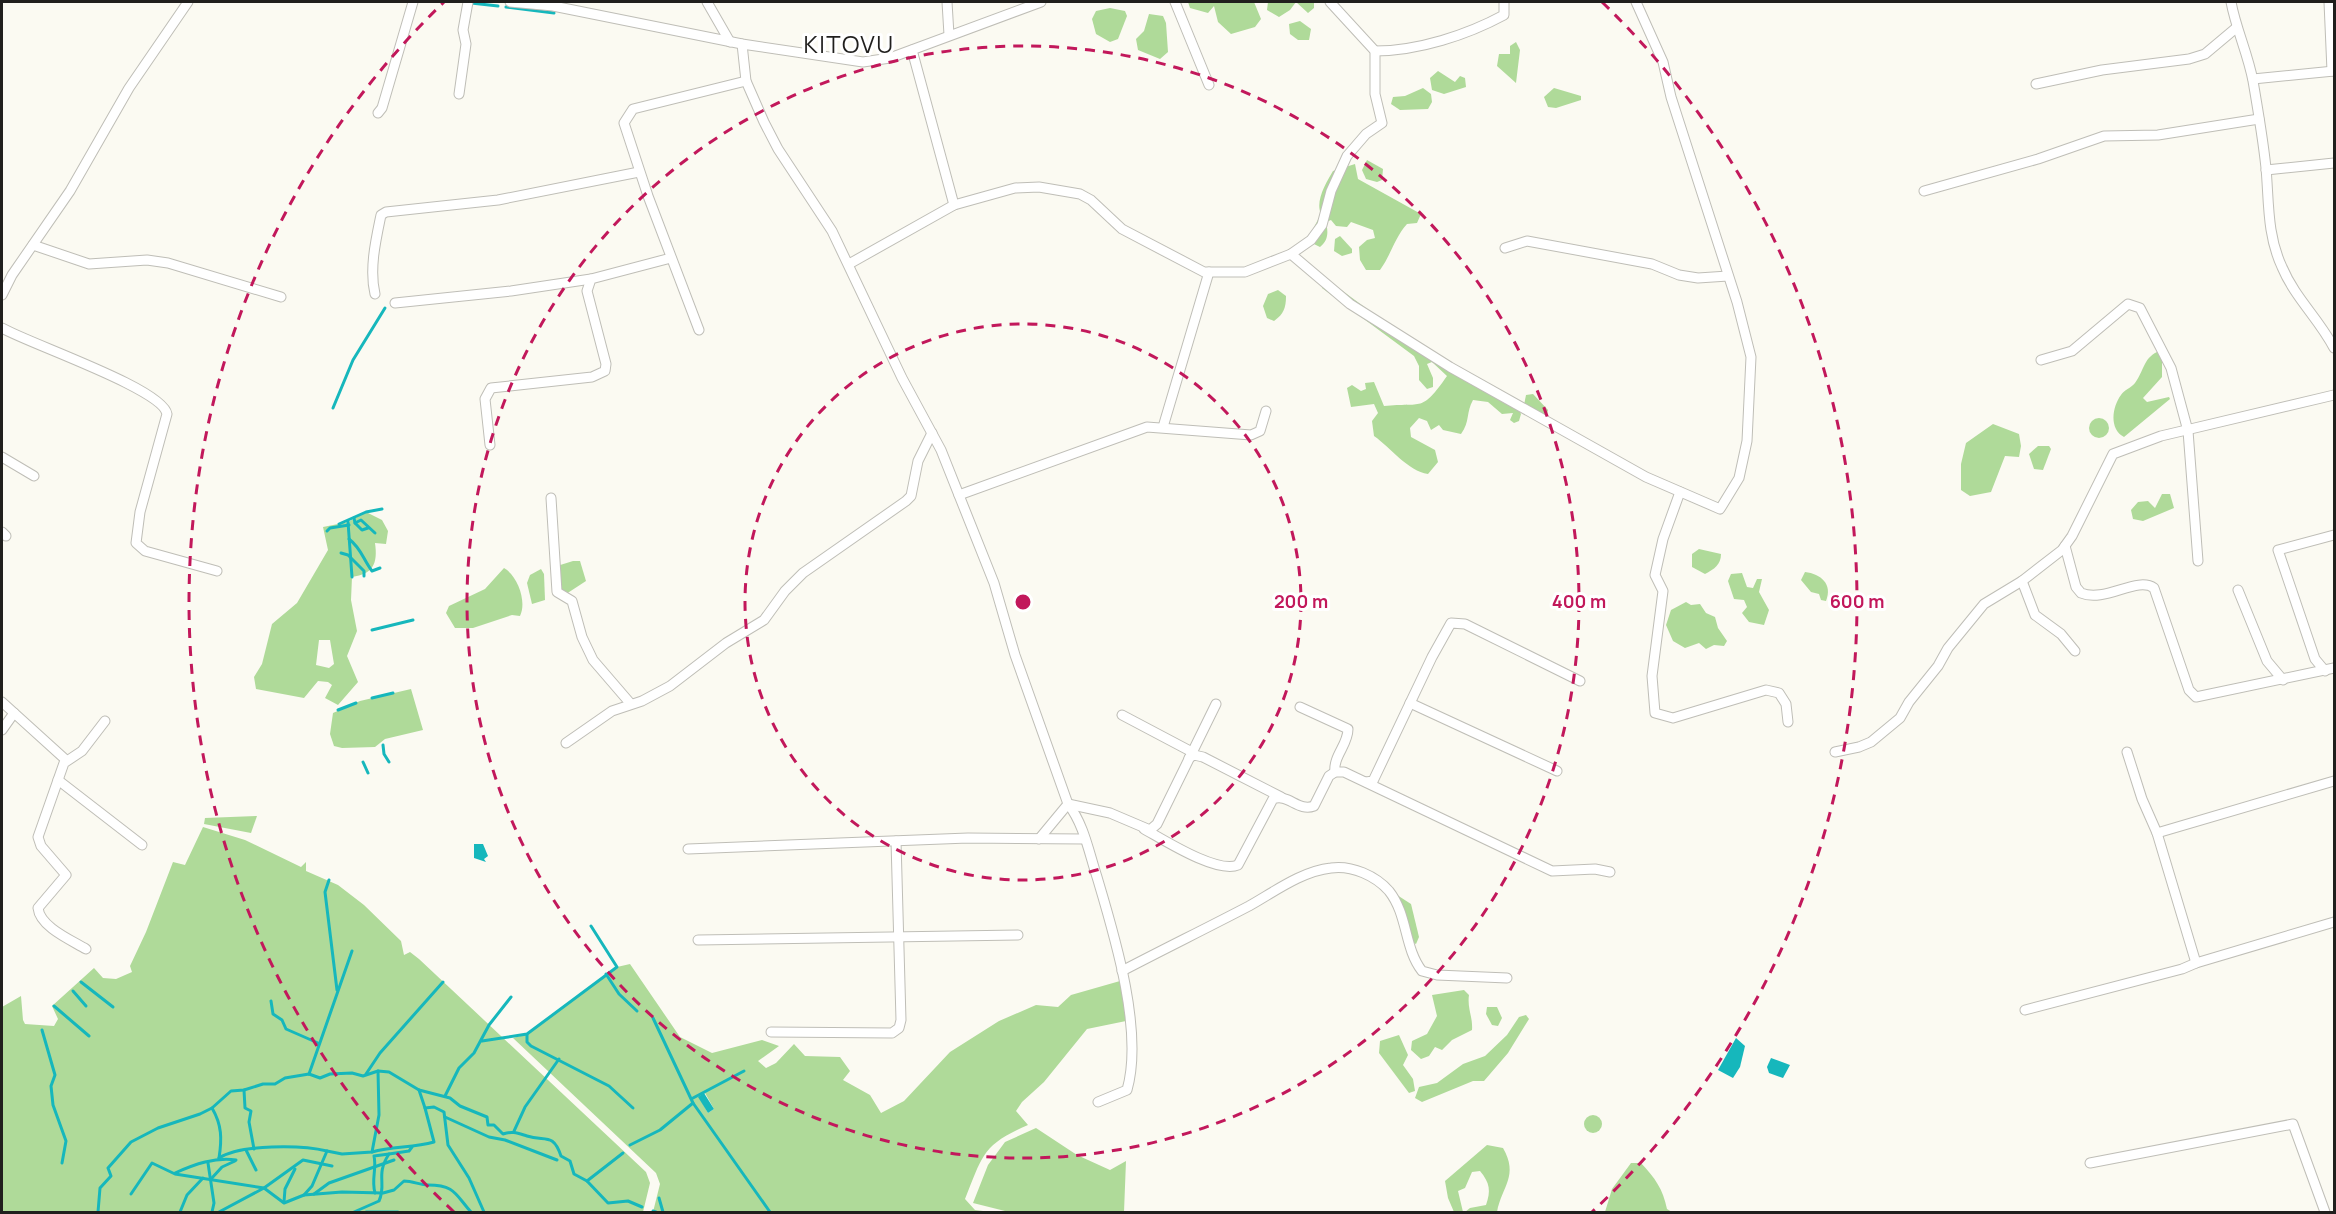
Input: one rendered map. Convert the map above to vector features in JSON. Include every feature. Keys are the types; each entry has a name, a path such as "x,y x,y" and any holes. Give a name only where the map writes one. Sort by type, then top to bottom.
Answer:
{"street":[{"path":"2,296 70,191 129,88 188,2"},
{"path":"378,113 382,108 413,2"},
{"path":"459,94 466,44 463,30 468,2"},
{"path":"510,2 553,4 730,42 863,62 890,58 1041,2"},
{"path":"706,2 730,42"},
{"path":"947,2 950,34"},
{"path":"1175,2 1209,85"},
{"path":"849,264 954,205 1015,188 1039,186 1080,194 1092,200 1122,229 1192,267 1209,272 1245,272 1291,254 1311,240 1322,225 1331,191 1347,156 1366,134 1382,123 1374,94 1375,51 1330,2"},
{"path":"1375,51 1396,51 1426,45 1470,29 1504,15 1504,2"},
{"path":"1291,254 1350,304 1450,367 1625,466 1719,510 1739,478 1747,441 1751,357 1728,276 1671,97 1663,62 1636,2"},
{"path":"2231,2 2236,28 2253,79 2266,170 2266,199 2271,236 2282,267 2299,299 2330,331 2334,348"},
{"path":"2253,79 2333,71 2329,2"},
{"path":"2036,84 2102,70 2189,59 2205,54 2236,28"},
{"path":"742,44 746,81 778,149 825,219 849,264 902,378 932,433 959,495 994,583 1015,655 1068,804 1077,814 1122,971 1130,1043 1128,1086 1125,1092 1098,1102"},
{"path":"912,50 954,205"},
{"path":"699,330 639,172 624,123 628,113 647,104 746,81"},
{"path":"1924,191 2038,159 2104,136 2158,135 2259,119"},
{"path":"2266,170 2334,163"},
{"path":"375,294 373,276 379,226 381,215 386,212 498,200 639,172"},
{"path":"1505,248 1527,241 1652,264 1689,277 1728,276"},
{"path":"33,245 89,264 147,260 168,263 281,297"},
{"path":"395,303 511,291 591,279 672,258"},
{"path":"1163,427 1209,272"},
{"path":"490,445 485,399 491,388 592,377 605,371 606,364 587,291 591,279"},
{"path":"2041,360 2072,351 2128,304 2137,305 2171,368 2188,431 2198,561"},
{"path":"2,328 139,388 164,405 167,414 140,512 136,543 145,551 217,570"},
{"path":"1835,752 1871,742 1900,718 1909,702 1938,666 1948,648 1984,604 2022,581 2065,546 2113,454 2161,436 2334,395"},
{"path":"959,495 1147,427 1251,435 1260,431 1266,411"},
{"path":"566,742 605,715 630,703 642,701 669,686 726,643 765,620 784,591 803,573 911,496 918,461 932,433"},
{"path":"2,457 34,476"},
{"path":"1680,492 1663,539 1655,575 1663,591 1652,676 1655,713 1662,717 1672,718 1766,690 1779,693 1786,704 1788,722"},
{"path":"551,498 557,592 572,601 582,637 593,660 630,703"},
{"path":"2330,669 2315,659 2278,550 2334,535"},
{"path":"2065,546 2076,587 2081,593 2101,596 2142,584 2154,588 2189,690 2196,697 2330,669"},
{"path":"2022,581 2035,615 2061,634 2075,651"},
{"path":"2238,590 2267,661 2283,680"},
{"path":"1366,782 1373,782 1451,623 1457,622 1580,681"},
{"path":"2,702 66,760"},
{"path":"1144,830 1150,830 1157,824 1216,704"},
{"path":"1410,704 1557,771"},
{"path":"1300,707 1348,729 1348,737 1334,765 1335,772"},
{"path":"2,730 14,713"},
{"path":"1122,715 1191,755 1203,757 1301,807 1314,806 1329,776 1335,772 1344,772 1552,872 1595,869 1610,872"},
{"path":"86,949 51,926 39,915 38,908 66,874 38,842 42,821 66,760 82,751 105,721"},
{"path":"2127,752 2142,799 2157,833 2196,963"},
{"path":"58,780 142,845"},
{"path":"2157,833 2334,781"},
{"path":"1068,804 1110,813 1210,862 1231,868 1238,865 1273,799 1283,798"},
{"path":"1039,839 1068,804"},
{"path":"688,849 968,838 1085,839"},
{"path":"771,1032 896,1031 901,1020 896,841"},
{"path":"1122,971 1309,874 1332,868 1359,871 1375,879 1388,891 1401,909 1412,951 1422,971 1429,974 1507,978"},
{"path":"2025,1010 2119,987 2334,925"},
{"path":"698,940 1018,935"},
{"path":"2090,1163 2293,1124 2325,1212"}],"green space":[{"path":"1188,2 1254,2 1261,19 1255,27 1231,34 1218,22 1214,6 1208,13 1190,8"},
{"path":"1268,2 1296,2 1290,10 1279,17 1267,10"},
{"path":"1296,2 1314,2 1314,8 1308,13"},
{"path":"1110,8 1125,11 1127,16 1118,39 1110,42 1096,34 1092,19 1096,11"},
{"path":"1149,14 1163,16 1166,23 1168,52 1160,59 1138,50 1136,39 1144,31"},
{"path":"1300,21 1311,29 1309,40 1298,40 1290,34 1289,24"},
{"path":"1516,42 1520,50 1516,83 1497,66 1499,54 1510,54 1510,46"},
{"path":"1438,71 1455,82 1460,76 1465,78 1466,87 1444,94 1432,90 1430,78"},
{"path":"1423,88 1431,94 1432,102 1428,109 1400,110 1391,104 1393,97 1405,96"},
{"path":"1554,88 1581,96 1581,100 1556,108 1548,107 1544,97"},
{"path":"1367,160 1383,169 1382,180 1377,182 1366,179 1362,170"},
{"path":"1355,164 1358,179 1421,214 1417,223 1407,224 1403,229 1380,270 1366,270 1360,260 1359,247 1367,240 1375,238 1373,230 1351,222 1347,227 1336,226 1331,220 1326,222 1325,241 1320,247 1314,244 1313,229 1321,214 1319,203 1327,181 1333,171"},
{"path":"1340,236 1352,249 1352,253 1342,256 1334,251 1335,239"},
{"path":"1321,275 1378,317 1515,403 1521,414 1519,421 1514,423 1510,420 1513,413 1502,414 1488,402 1473,400 1461,434 1443,430 1439,425 1431,430 1427,421 1419,418 1410,428 1411,437 1435,450 1438,462 1428,474 1407,464 1374,436 1372,421 1378,413 1374,404 1351,407 1347,388 1352,385 1361,391 1366,389 1365,383 1374,382 1384,406 1414,405 1432,396 1447,376 1432,362 1427,364 1433,378 1433,387 1427,389 1419,380 1419,366 1414,356 1322,288"},
{"path":"1278,290 1286,296 1286,304 1282,313 1274,321 1267,318 1263,306 1268,294"},
{"path":"2157,352 2162,359 2162,377 2143,398 2147,402 2169,397 2170,399 2124,437 2116,429 2114,423 2114,411 2118,400 2122,393 2135,383 2146,362"},
{"path":"1533,394 1548,410 1546,418 1524,405 1526,395"},
{"path":"2095,418 2103,418 2109,424 2109,432 2103,438 2095,438 2089,432 2089,424"},
{"path":"1993,424 2019,434 2021,446 2019,457 2005,456 1991,492 1970,496 1961,490 1961,464 1966,443"},
{"path":"2038,446 2049,446 2051,449 2043,470 2034,469 2029,454"},
{"path":"2162,494 2170,494 2174,508 2143,521 2133,519 2131,510 2138,502 2148,501 2155,508"},
{"path":"366,512 382,520 388,531 386,544 375,543 376,557 372,567 359,576 352,577 351,600 357,631 347,656 358,682 338,705 325,698 332,685 328,682 318,681 304,698 256,689 254,677 262,664 272,624 297,603 328,550 323,527 348,522","holes":["319,640 330,640 334,664 329,668 316,665"]},
{"path":"1699,549 1721,554 1718,564 1705,574 1692,567 1692,554"},
{"path":"580,561 586,581 563,596 559,592 557,566"},
{"path":"504,568 513,577 520,590 522,610 520,616 512,615 473,628 455,628 446,613 449,606 485,589"},
{"path":"541,569 544,574 545,600 532,604 527,583 530,575"},
{"path":"1805,572 1816,575 1827,585 1826,601 1821,600 1819,594 1811,592 1801,580"},
{"path":"1742,573 1747,587 1753,588 1757,579 1762,579 1759,592 1769,610 1764,625 1749,622 1742,613 1747,607 1744,600 1734,599 1728,581 1731,574"},
{"path":"1686,602 1691,605 1700,604 1706,613 1715,617 1718,628 1727,641 1724,646 1714,645 1706,649 1699,643 1685,648 1673,641 1666,625 1671,610"},
{"path":"411,689 423,730 385,739 375,747 342,748 334,746 330,734 333,713 360,701"},
{"path":"257,816 251,833 204,824 205,818"},
{"path":"203,827 245,840 301,867 306,862 306,871 338,885 364,905 401,941 404,955 410,952 419,959 646,1172 650,1183 643,1212 2,1212 2,1007 21,996 25,1024 54,1026 58,1019 52,1006 94,968 103,978 116,979 132,972 130,966 173,862 185,865"},
{"path":"1397,895 1411,904 1419,937 1416,944 1412,942"},
{"path":"630,964 680,1037 712,1053 762,1040 779,1046 758,1061 766,1068 776,1063 794,1044 805,1056 840,1057 850,1071 843,1080 870,1095 881,1113 904,1101 950,1052 999,1021 1036,1005 1058,1007 1071,995 1120,981 1126,1021 1087,1029 1044,1082 1022,1102 1016,1111 1028,1125 1001,1139 986,1153 965,1199 975,1210 991,1212 653,1212 660,1184 656,1173 513,1038 528,1034 617,967","holes":["705,1093 714,1109 708,1113 699,1097"]},
{"path":"1464,990 1469,995 1472,1030 1452,1040 1442,1050 1435,1047 1429,1056 1421,1059 1411,1050 1412,1041 1427,1034 1437,1016 1432,995"},
{"path":"1487,1007 1497,1007 1502,1018 1498,1026 1492,1025 1486,1014"},
{"path":"1526,1015 1529,1019 1508,1053 1484,1081 1473,1081 1422,1102 1415,1098 1419,1087 1437,1083 1463,1064 1485,1056 1507,1035 1519,1017"},
{"path":"1399,1035 1408,1055 1403,1065 1413,1079 1415,1091 1409,1093 1379,1053 1380,1041"},
{"path":"1589,1115 1597,1115 1602,1120 1600,1131 1589,1133 1584,1128 1584,1120"},
{"path":"1036,1128 1077,1155 1110,1170 1126,1161 1124,1212 1009,1212 973,1203 988,1165 1005,1142"},
{"path":"1487,1145 1503,1148 1510,1166 1508,1181 1497,1212 1465,1212 1470,1208 1486,1205 1489,1187 1480,1171 1472,1172 1465,1188 1458,1191 1463,1212 1454,1212 1448,1198 1445,1181"},
{"path":"1631,1163 1641,1163 1658,1184 1667,1209 1672,1212 1605,1212 1612,1189"}],"water":[{"path":"474,844 483,844 488,856 484,859 486,862 474,858"},
{"path":"1736,1038 1745,1046 1740,1067 1733,1078 1718,1070"},
{"path":"1771,1058 1790,1065 1783,1078 1769,1073 1767,1067"},
{"path":"704,1093 714,1109 708,1113 698,1097"}],"waterway":[{"path":"471,3 498,6"},
{"path":"506,7 554,13"},
{"path":"333,408 353,360 385,308"},
{"path":"339,524 366,512 382,509"},
{"path":"354,518 355,523 361,520 375,533"},
{"path":"348,522 352,577"},
{"path":"355,523 362,530 368,528"},
{"path":"327,531 330,528 349,525"},
{"path":"349,539 372,571 380,568"},
{"path":"341,553 348,555 364,571 364,576"},
{"path":"372,630 413,620"},
{"path":"372,698 393,693"},
{"path":"338,710 356,703"},
{"path":"383,745 384,754 389,762"},
{"path":"363,762 368,773"},
{"path":"329,880 325,892 337,990"},
{"path":"482,1041 527,1034 617,967 591,926"},
{"path":"309,1074 352,951"},
{"path":"606,974 619,994 637,1011"},
{"path":"81,982 113,1007"},
{"path":"366,1074 380,1053 443,982"},
{"path":"73,991 86,1006"},
{"path":"445,1096 459,1068 474,1053 489,1025 511,997"},
{"path":"271,1001 273,1014 282,1020 286,1029 318,1043"},
{"path":"54,1006 89,1036"},
{"path":"653,1018 693,1103"},
{"path":"42,1030 55,1075 51,1086 53,1105 66,1141 62,1163"},
{"path":"527,1035 527,1042 531,1046 609,1086 633,1108"},
{"path":"514,1131 525,1107 559,1059"},
{"path":"304,1195 312,1186 327,1151 342,1154 372,1152 379,1115 378,1071"},
{"path":"98,1212 100,1188 111,1176 108,1168 131,1142 158,1128 212,1108 231,1091 244,1090 263,1084 275,1084 285,1078 309,1074 320,1078 330,1074 352,1073 363,1076 378,1071 389,1072 419,1090 450,1098 460,1106 487,1117 488,1125 494,1125 503,1134 515,1133 548,1139 555,1144 561,1156 570,1161 574,1174 587,1181 608,1203 628,1201 642,1207"},
{"path":"693,1098 744,1071"},
{"path":"244,1090 245,1108 251,1111 249,1122 254,1149"},
{"path":"419,1090 425,1108 434,1107 444,1112 448,1145 469,1178 484,1212"},
{"path":"630,1145 660,1130 693,1103 770,1212"},
{"path":"212,1108 218,1120 220,1132 219,1158"},
{"path":"372,1152 434,1142 425,1108"},
{"path":"445,1117 489,1137 505,1140 557,1160"},
{"path":"354,1212 379,1201 383,1168 389,1154 409,1151 412,1147"},
{"path":"219,1158 229,1153 256,1148 303,1148 327,1151"},
{"path":"246,1150 256,1170"},
{"path":"587,1181 623,1153"},
{"path":"375,1193 374,1156 389,1154"},
{"path":"175,1173 205,1162 236,1160"},
{"path":"219,1212 264,1188 303,1160 332,1166"},
{"path":"314,1194 329,1183 394,1160"},
{"path":"211,1179 222,1167 235,1161"},
{"path":"131,1194 152,1163 175,1174 264,1188 284,1203 304,1195 342,1192 383,1193 394,1190 404,1181 437,1185 454,1192 471,1212"},
{"path":"208,1163 214,1203 212,1212"},
{"path":"284,1202 285,1189 295,1169"},
{"path":"180,1212 187,1195 203,1178"},
{"path":"659,1198 663,1212"},
{"path":"366,1212 398,1212"}],"district":[{"name":"KITOVU","path":"849,43"}]}
